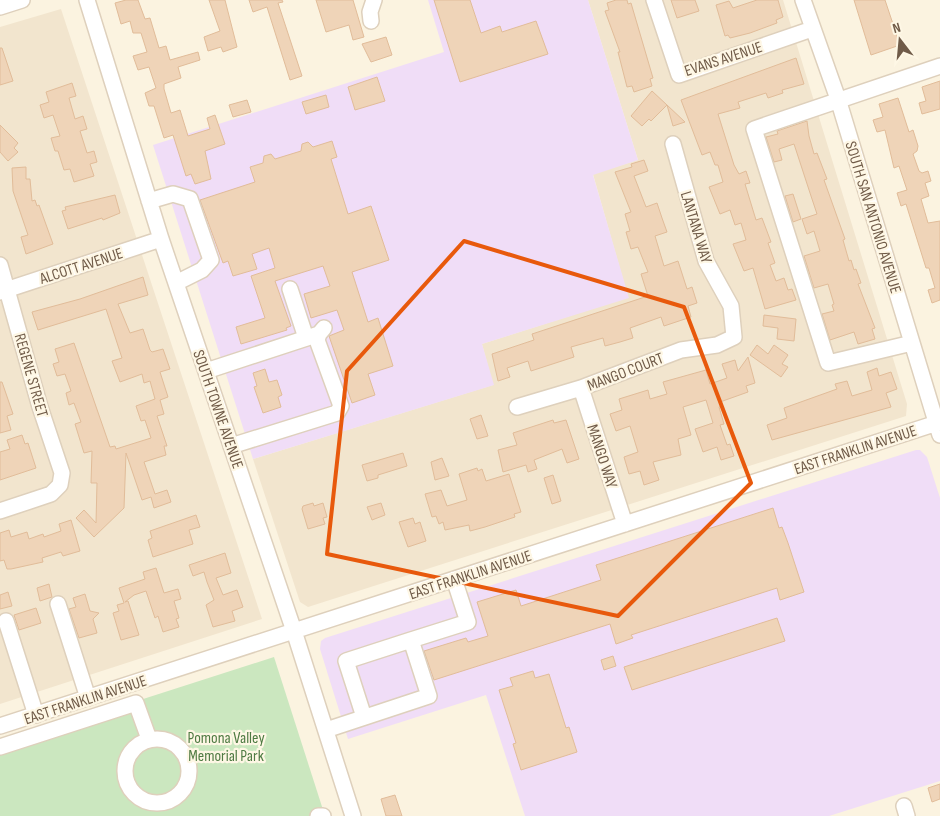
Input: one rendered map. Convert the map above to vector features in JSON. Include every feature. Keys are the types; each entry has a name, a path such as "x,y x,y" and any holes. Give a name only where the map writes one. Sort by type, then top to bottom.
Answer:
{"street":[{"path":"0,7 22,0"},
{"name":"SOUTH TOWNE AVENUE","path":"87,0 161,239 294,631 354,816"},
{"path":"371,21 370,12 374,0"},
{"name":"EVANS AVENUE","path":"654,0 679,75 812,29"},
{"name":"SOUTH SAN ANTONIO AVENUE","path":"803,0 838,99 939,426"},
{"path":"912,342 828,363 754,129 940,66"},
{"name":"LANTANA WAY","path":"673,144 706,261 732,306 734,337"},
{"path":"149,201 173,194 190,199 203,235 211,260 202,270 176,283"},
{"name":"ALCOTT AVENUE","path":"4,291 161,239"},
{"name":"REGENE STREET","path":"0,266 4,291 62,473 60,485 51,494 0,511"},
{"path":"231,446 337,414 341,406 316,333 290,289"},
{"path":"206,371 316,333"},
{"name":"MANGO COURT","path":"516,407 581,388 681,350 717,345 734,337"},
{"name":"MANGO WAY","path":"581,388 625,524"},
{"name":"EAST FRANKLIN AVENUE","path":"0,726 625,524 939,426"},
{"path":"364,717 346,661 468,622 454,579"},
{"path":"58,604 88,698"},
{"path":"6,620 36,715"},
{"path":"326,730 429,696 412,640"},
{"path":"0,748 136,703 149,739"},
{"path":"149,739 166,739 176,744 186,754 190,768 189,780 172,809 143,801 130,790 124,774 126,760 135,747 149,739"},
{"path":"318,816 323,816"}],"highlighted area":[{"path":"464,241 684,307 751,483 618,616 327,554 347,371"}],"shaded area":[{"path":"428,0 588,0 638,160 593,175 629,298 482,344 494,385 253,459 153,145 444,52"},
{"path":"588,0 783,0 907,404 906,416 308,607 300,602 253,459 493,385 482,344 628,297 593,174 638,160"},
{"path":"61,9 262,619 0,704 0,27"},
{"path":"920,450 927,457 940,498 940,781 829,816 525,816 486,695 348,739 320,649 321,641 325,638"}],"green space":[{"name":"Pomona Valley Memorial Park","path":"274,657 325,816 0,816 0,745"}],"building":[{"path":"126,0 138,0 145,19 150,18 159,48 166,46 170,60 198,52 200,60 178,67 181,78 164,84 164,89 171,113 180,110 188,136 210,129 207,118 215,115 225,144 205,151 211,179 195,184 191,174 186,176 173,135 164,138 154,106 149,106 145,93 156,88 149,67 138,70 133,56 147,52 141,33 133,33 130,21 121,24 115,3"},
{"path":"209,0 225,0 237,47 223,52 221,47 208,51 204,37 220,31"},
{"path":"249,0 282,0 283,2 278,3 302,76 290,80 267,7 253,12"},
{"path":"316,0 353,0 364,37 353,40 349,25 326,32"},
{"path":"434,0 470,0 481,33 500,26 502,32 536,21 548,54 460,82"},
{"path":"616,0 627,0 628,4 631,3 653,78 650,79 652,86 634,92 632,86 627,87 618,52 620,52 605,11 609,10 607,3"},
{"path":"671,0 695,0 699,11 677,18"},
{"path":"757,0 778,0 783,17 776,20 777,23 750,33 730,38 728,35 725,36 716,5 729,1 733,8"},
{"path":"854,0 885,0 900,45 871,55"},
{"path":"386,37 392,55 371,62 362,44"},
{"path":"0,48 2,48 13,81 0,85"},
{"path":"796,58 804,84 782,90 783,93 768,98 766,93 738,102 740,108 718,114 734,165 739,174 746,171 750,183 745,184 756,220 762,218 771,242 768,243 775,263 770,265 776,281 784,278 788,290 792,289 796,300 765,309 753,268 744,271 733,244 746,240 741,223 735,225 730,210 720,214 709,187 723,182 718,165 715,165 710,152 702,155 681,100"},
{"path":"377,77 385,101 355,110 348,87"},
{"path":"940,81 940,109 922,114 919,103 926,101 922,87"},
{"path":"72,83 76,96 69,98 75,119 83,116 87,129 80,131 87,153 94,151 97,162 90,164 94,176 74,182 70,169 64,170 58,151 55,151 51,138 60,136 53,115 44,118 40,105 49,102 46,92"},
{"path":"652,91 667,105 651,121 649,119 642,126 631,116"},
{"path":"326,95 329,107 306,114 302,102"},
{"path":"898,98 909,132 913,130 918,146 917,151 913,154 919,171 922,173 928,171 931,181 925,183 929,196 921,199 928,223 940,221 940,300 932,303 928,290 935,288 929,268 926,268 906,204 901,206 897,193 907,190 899,166 894,168 885,130 877,132 873,120 883,117 879,104"},
{"path":"247,100 251,112 233,117 229,105"},
{"path":"667,105 685,122 673,126"},
{"path":"807,121 814,154 817,153 827,179 824,180 845,239 843,240 849,261 851,260 854,270 856,269 861,283 858,284 875,328 872,329 875,339 858,344 854,332 830,340 822,314 834,311 832,305 834,304 828,284 814,288 804,256 820,251 814,231 807,234 802,219 817,214 794,144 779,149 782,160 774,162 766,137 778,134 777,131"},
{"path":"0,125 18,143 14,148 18,152 8,161 0,152"},
{"path":"332,141 337,157 331,159 348,214 371,206 389,260 352,272 368,322 378,318 393,366 368,374 375,395 352,403 329,336 344,330 337,310 311,318 304,294 330,286 323,266 275,281 291,326 286,328 287,330 241,344 236,327 265,318 251,276 275,268 269,248 252,254 257,269 233,276 228,261 223,263 200,200 255,182 250,167 263,163 264,156 271,154 275,159 301,151 302,144 308,142 313,147"},
{"path":"644,160 648,171 634,176 646,207 657,203 667,232 655,236 664,266 678,261 687,289 692,287 697,303 688,306 691,317 664,326 661,317 630,328 633,338 605,346 603,338 571,347 574,357 531,371 528,361 507,368 510,377 498,381 492,354 534,340 532,334 648,296 641,274 648,272 638,247 631,249 626,232 630,231 625,214 631,212 615,172 632,167 631,164"},
{"path":"26,167 26,179 30,179 32,201 35,200 37,206 39,205 53,244 26,254 21,237 28,235 13,191 12,168"},
{"path":"793,194 801,219 793,222 785,196"},
{"path":"115,195 120,213 103,220 102,218 68,229 62,211 66,210 65,207"},
{"path":"143,277 148,295 118,304 130,333 143,329 150,350 152,352 163,349 170,369 160,372 168,397 160,400 164,414 157,416 167,446 164,446 166,455 144,462 155,494 167,490 171,502 154,508 151,497 142,500 126,453 124,508 94,537 76,518 84,510 96,523 97,483 91,483 92,451 84,453 75,424 81,422 74,403 69,405 66,393 71,391 65,374 57,376 53,364 59,362 55,349 74,343 110,447 115,446 116,449 151,438 145,420 141,421 136,406 155,399 150,381 144,383 142,374 120,382 112,361 122,358 106,309 38,330 32,312 80,299"},
{"path":"764,315 796,319 794,341 777,339 778,328 763,326"},
{"path":"757,345 768,354 774,345 788,355 782,364 788,367 781,377 750,355"},
{"path":"748,357 755,383 746,386 748,392 720,402 721,406 719,407 724,424 720,425 727,445 730,444 734,456 721,460 717,447 703,452 695,429 713,423 706,400 683,407 691,435 678,439 681,455 653,462 659,480 644,485 640,471 629,474 624,457 638,452 630,426 616,431 610,414 622,410 619,399 648,390 650,399 667,394 663,382 706,370 710,384 727,378 722,364 735,360 738,371"},
{"path":"877,368 879,376 891,372 897,389 886,393 891,407 772,440 767,425 787,418 784,408 837,389 835,384 847,381 852,396 872,390 867,372"},
{"path":"265,369 269,382 277,380 282,395 278,397 281,407 263,413 254,387 257,386 253,373"},
{"path":"0,382 2,382 13,414 7,416 11,430 0,433"},
{"path":"481,415 488,436 477,439 470,419"},
{"path":"553,420 554,423 566,420 579,459 567,463 562,449 534,460 537,469 528,472 526,465 503,472 498,450 517,445 513,433"},
{"path":"22,435 25,444 28,443 36,468 0,480 0,452 10,449 7,440"},
{"path":"403,453 407,466 378,475 378,478 367,481 362,465"},
{"path":"442,458 449,476 435,480 431,462"},
{"path":"477,468 478,471 482,469 486,481 509,474 521,512 514,514 515,517 470,531 469,525 445,530 443,522 439,524 436,516 432,517 425,494 441,490 447,506 467,500 459,474"},
{"path":"553,475 561,501 552,504 544,478"},
{"path":"313,503 314,506 323,503 327,517 323,518 325,524 308,529 302,509 303,506"},
{"path":"381,503 385,515 372,520 367,507"},
{"path":"773,508 779,528 782,527 788,543 804,592 780,600 777,588 631,635 633,638 616,644 610,624 434,680 424,651 466,638 468,642 488,636 477,602 516,590 521,606 601,580 596,565"},
{"path":"196,515 200,527 189,530 193,544 153,557 148,540 152,538 150,531"},
{"path":"413,518 415,524 420,522 426,541 408,547 399,522"},
{"path":"71,520 80,551 63,556 61,552 42,558 43,562 11,569 7,569 4,560 0,561 0,533 9,530 11,537 27,532 29,539 43,534 44,537 61,531 59,524"},
{"path":"225,553 231,573 216,578 223,595 237,590 243,607 232,611 235,621 213,627 206,605 214,600 204,572 193,576 189,565"},
{"path":"156,568 164,593 178,589 181,599 174,601 179,618 176,619 179,627 163,632 158,616 155,618 146,591 134,595 125,602 128,601 139,635 121,640 113,613 119,611 117,605 124,603 119,588 145,579 143,572"},
{"path":"49,584 52,597 40,601 37,588"},
{"path":"8,592 12,606 0,609 0,595"},
{"path":"85,594 90,611 99,613 93,619 97,633 79,638 69,609 76,607 73,598"},
{"path":"36,608 41,623 19,630 14,615"},
{"path":"777,618 785,641 632,690 624,667"},
{"path":"613,656 616,666 604,670 601,660"},
{"path":"533,671 535,678 549,674 566,728 569,727 577,752 521,770 513,744 516,743 499,690 513,686 510,678"},
{"path":"940,784 940,799 932,802 928,788"},
{"path":"395,795 402,816 386,816 381,799"}]}
